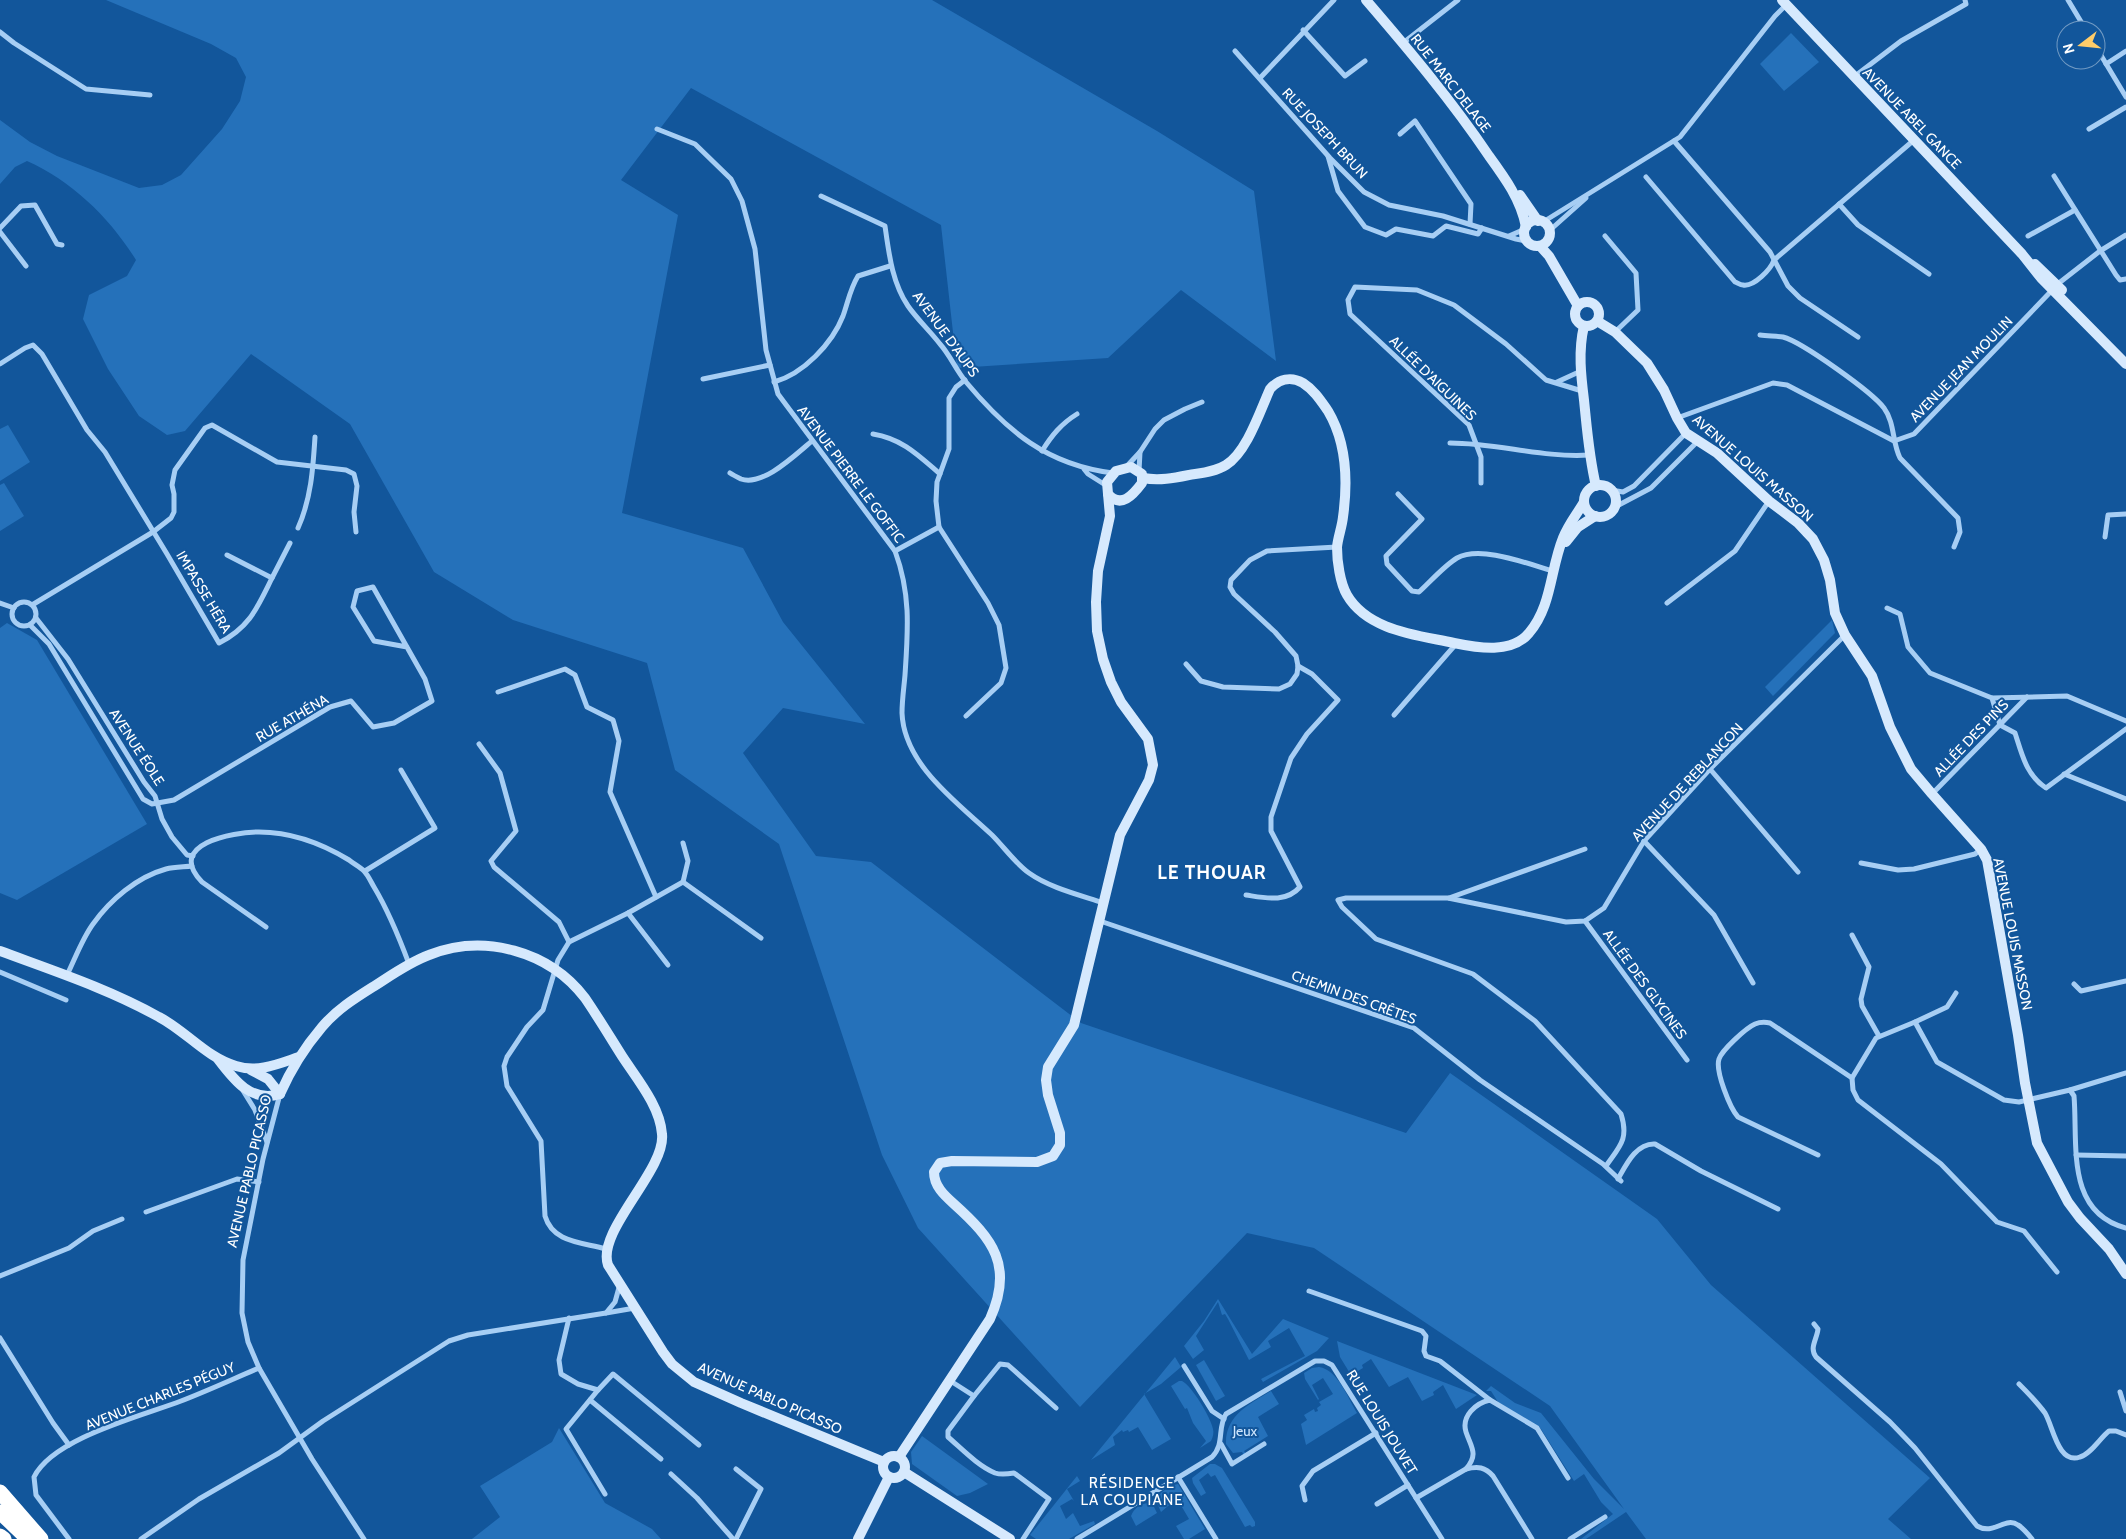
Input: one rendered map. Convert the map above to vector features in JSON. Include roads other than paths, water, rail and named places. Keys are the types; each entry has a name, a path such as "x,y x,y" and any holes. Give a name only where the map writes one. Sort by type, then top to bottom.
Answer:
{"highway":[{"path":"0,1492 41,1539"},
{"path":"0,1512 28,1539"},
{"path":"0,1536 4,1539"}],"street":[{"path":"1260,78 1334,0"},
{"name":"RUE MARC DELAGE","path":"1366,0 1453,105 1510,186 1522,211 1526,228"},
{"path":"1403,43 1458,0"},
{"path":"1854,77 1901,41 1966,4 1965,0"},
{"path":"2068,0 2080,20"},
{"path":"1509,236 1526,228 1531,222 1541,222 1590,194 1680,137 1785,2"},
{"name":"AVENUE ABEL GANCE","path":"1785,2 2022,254 2046,273 2055,288 2126,364"},
{"path":"1304,30 1345,76 1365,61"},
{"path":"0,32 14,43 86,88 150,95"},
{"name":"RUE JOSEPH BRUN","path":"1235,50 1328,156 1364,192 1389,205 1443,216 1526,240"},
{"path":"2126,51 2106,64 2126,97"},
{"path":"2089,129 2126,107"},
{"path":"1400,134 1415,121 1471,204 1470,224"},
{"name":"AVENUE PIERRE LE GOFFIC","path":"657,129 695,144 731,178 742,201 755,249 766,350 778,394 895,551 902,571 908,602 902,714 910,747 922,765 951,799 992,835 1029,873 1067,892 1104,903"},
{"path":"1646,177 1735,282 1743,286 1750,284 1771,267 1774,260 1914,140"},
{"path":"1674,141 1770,252 1788,286 1800,298 1858,337"},
{"path":"1328,156 1338,191 1366,226 1386,235 1396,229 1432,236 1446,226 1478,234 1482,228"},
{"path":"2054,176 2116,275 2120,280 2126,279"},
{"name":"RUE MARC DELAGE","path":"1510,186 1525,201 1541,222"},
{"path":"1543,244 1549,231 1590,194"},
{"name":"AVENUE D'AUPS","path":"821,196 885,226 890,266 908,306 941,344 965,380 1016,434 1051,456 1084,469 1114,473"},
{"path":"1839,204 1858,225 1929,274"},
{"path":"0,228 22,206 35,205 41,212 57,244 62,245"},
{"path":"2028,236 2075,210"},
{"path":"1541,222 1549,231"},
{"path":"1526,228 1526,240 1532,245 1543,244"},
{"path":"0,232 26,266"},
{"name":"AVENUE JEAN MOULIN","path":"1894,441 1914,434 2055,288 2100,251 2126,235"},
{"path":"1605,236 1636,273 1638,310 1614,332"},
{"path":"1543,244 1580,304"},
{"path":"774,382 797,373 824,348 842,318 851,288 858,276 890,266"},
{"name":"ALLÉE D'AIGUINES","path":"1481,483 1481,457 1468,425 1350,314 1348,300 1355,287 1417,290 1454,306 1506,344 1546,380 1557,382"},
{"path":"1580,304 1595,305 1599,313 1597,321 1591,326 1584,326 1575,320 1574,312 1580,304"},
{"name":"AVENUE LOUIS MASSON","path":"1597,321 1614,332 1647,363 1664,390 1676,418 1686,433 1717,453 1769,501 1798,523 1813,539 1824,560 1830,580 1835,613 1845,635 1872,676 1890,727 1911,768 1981,849 1987,860 2037,1143 2058,1185 2080,1218 2109,1249 2126,1274"},
{"path":"1584,326 1580,339 1581,371 1589,455 1596,486"},
{"path":"1760,335 1784,338 1797,343 1862,387 1884,408 1894,429 1894,441 1900,458 1958,518 1960,532 1954,547"},
{"path":"0,364 24,348 33,345 42,354 87,430 104,452 153,532"},
{"path":"703,379 770,365"},
{"path":"1557,382 1581,371"},
{"path":"1137,490 1169,479 1209,472 1230,462 1244,445 1270,389 1276,383 1292,378 1304,383 1319,397 1334,422 1342,442 1346,466 1343,517 1337,547 1342,580 1347,595 1360,611 1388,627 1457,644 1490,648 1503,647 1528,635 1542,617 1552,571 1563,537 1584,502 1587,492 1601,485 1611,490 1623,492 1634,486 1686,433"},
{"path":"965,380 956,387 949,398 949,449 937,482 936,501 939,528 988,603 999,625 1006,668 1000,683 966,716"},
{"path":"1557,382 1583,391"},
{"path":"1676,418 1773,383 1788,385 1894,441"},
{"path":"1126,468 1164,420 1202,402"},
{"path":"1042,451 1058,428 1077,414"},
{"path":"32,605 153,532 171,518 174,512 172,485 176,470 205,428 212,425 277,462 346,470 354,474 357,486 354,512 356,532"},
{"path":"873,434 886,436 911,448 940,474"},
{"path":"298,528 306,511 313,466 315,437"},
{"path":"1559,550 1578,527 1595,516 1607,515 1615,507 1651,488 1699,440"},
{"path":"730,473 742,480 765,476 780,467 812,441"},
{"path":"1450,443 1475,443 1569,456 1589,455"},
{"path":"1110,516 1142,483 1140,452"},
{"path":"899,1457 990,1319 999,1296 1001,1281 997,1258 986,1234 940,1190 934,1172 940,1164 952,1161 1037,1162 1054,1156 1060,1145 1060,1134 1048,1094 1046,1080 1048,1067 1074,1025 1120,835 1149,780 1153,765 1148,739 1121,702 1111,682 1103,659 1097,631 1098,571 1110,516 1108,490 1110,478 1114,473 1131,467 1141,475 1169,479"},
{"name":"AVENUE D'AUPS","path":"1084,469 1108,490"},
{"path":"1108,490 1117,500 1123,501"},
{"path":"1611,490 1615,496 1615,507"},
{"path":"1398,494 1422,519 1386,556 1387,564 1412,591 1419,592 1458,557 1475,554 1493,554 1552,571"},
{"path":"1667,603 1734,551 1769,501"},
{"path":"1584,502 1586,509 1595,516"},
{"path":"2105,537 2108,515 2126,514"},
{"path":"895,551 939,528"},
{"name":"IMPASSE HÉRA","path":"153,532 219,644 232,636 254,616 272,578"},
{"path":"227,555 272,578 290,543"},
{"path":"1186,664 1201,681 1223,687 1279,689 1290,684 1297,674 1296,656 1275,632 1234,594 1230,587 1231,580 1250,560 1267,551 1337,547"},
{"name":"RUE ATHÉNA","path":"158,804 174,800 330,707 351,701 372,727 394,723 432,701 425,679 407,647 373,587 357,591 353,607 374,641 407,647"},
{"path":"24,602 32,605 36,610 36,618 30,625 16,624 12,616 14,608 24,602"},
{"path":"0,603 14,608"},
{"path":"1887,608 1900,614 1908,647 1930,673 1992,698 2067,696 2126,721"},
{"name":"AVENUE ÉOLE","path":"30,625 49,644 143,799 152,804 158,804 155,796 144,782 68,659 36,618"},
{"name":"AVENUE DE REBLANCON","path":"1585,921 1604,908 1644,841 1710,769 1845,635"},
{"path":"1394,715 1457,644"},
{"path":"1246,895 1286,898 1293,895 1300,888 1271,831 1271,817 1291,758 1307,734 1338,700 1312,674 1298,666"},
{"path":"498,692 565,669 575,675 587,706 613,720 619,741 610,792 656,897"},
{"name":"ALLÉE DES PINS","path":"1932,794 2027,697"},
{"path":"1992,698 2000,725 2015,733 2034,780 2046,788 2126,728"},
{"path":"479,744 500,773 516,831 491,861 494,867 559,922 570,942"},
{"path":"1710,769 1798,872"},
{"path":"365,871 435,828 401,770"},
{"path":"2064,774 2126,799"},
{"path":"158,804 162,819 172,836 187,855 193,856"},
{"path":"266,927 202,882 196,875 192,866 193,856 199,847 210,840 232,834 259,832 310,840 336,853 365,871 387,910 409,965"},
{"path":"1644,841 1714,915 1753,983"},
{"path":"606,1249 563,1239 553,1232 547,1224 541,1141 507,1086 504,1066 507,1057 527,1027 543,1010 558,960 570,942 628,913 683,882 688,861 683,843"},
{"path":"1448,898 1585,849"},
{"path":"1862,863 1898,870 1914,869 1975,854 1981,849"},
{"path":"66,976 92,925 108,905 154,873 167,869 192,866"},
{"path":"683,882 762,938"},
{"path":"1585,921 1566,922 1448,898 1346,898 1338,900 1342,907 1376,939 1473,974 1535,1021 1621,1114 1626,1128 1624,1140 1606,1166"},
{"path":"628,913 668,965"},
{"name":"ALLÉE DES GLYCINES","path":"1585,921 1687,1060"},
{"name":"CHEMIN DES CRÊTES","path":"1100,922 1414,1028 1480,1080 1606,1166 1620,1180 1628,1162 1638,1150 1646,1145 1655,1144 1701,1171 1778,1209"},
{"path":"1852,935 1868,967 1861,999 1862,1006 1879,1036"},
{"name":"AVENUE PABLO PICASSO","path":"364,1539 300,1438 259,1368 248,1342 242,1313 243,1260 267,1142 280,1094 299,1057 323,1026 346,1005 409,965 428,955 448,949 477,946 516,951 533,956 556,969 577,988 647,1095 659,1118 663,1135 659,1153 606,1249 608,1265 672,1364 694,1382 884,1462"},
{"path":"0,951 125,1000 163,1019 215,1057 268,1078 280,1094 266,1097 260,1096 239,1086"},
{"path":"0,972 66,1000"},
{"path":"2074,984 2081,992 2126,982"},
{"path":"1956,993 1947,1007 1879,1036 1870,1046 1852,1078 1853,1090 1858,1100 1941,1164 1997,1222 2024,1231 2057,1272"},
{"path":"1818,1155 1738,1117 1732,1110 1720,1074 1719,1058 1747,1029 1757,1023 1766,1022 1852,1078"},
{"path":"1915,1022 1933,1058 1942,1066 2004,1100 2018,1102 2028,1100 2126,1074"},
{"path":"215,1057 239,1086 255,1110 267,1142"},
{"path":"251,1070 299,1057"},
{"path":"2070,1090 2074,1096 2078,1176 2090,1204 2105,1220 2126,1228"},
{"path":"2076,1155 2126,1156"},
{"path":"146,1212 237,1179 259,1182"},
{"path":"0,1276 69,1248 94,1231 122,1220"},
{"path":"606,1313 616,1302 620,1284"},
{"path":"1309,1292 1422,1331 1426,1336 1424,1351 1426,1356 1440,1361 1490,1400 1537,1428 1568,1478"},
{"path":"141,1539 199,1499 279,1453 323,1421 449,1341 468,1334 635,1308"},
{"path":"569,1318 559,1360 561,1374 578,1384 598,1390"},
{"path":"1814,1324 1818,1328 1812,1352 1816,1358 1890,1422 1915,1448 1977,1526 1982,1529 1992,1529 2011,1522 2017,1524 2032,1539"},
{"path":"0,1338 53,1423 69,1445"},
{"name":"RUE LOUIS JOUVET","path":"1224,1419 1231,1410 1315,1361 1324,1360 1332,1365 1442,1539"},
{"path":"1023,1539 1049,1499 1014,1472 995,1473 971,1457 948,1437 948,1431 1000,1364 1008,1365 1056,1408"},
{"path":"1077,1539 1212,1457 1218,1451 1224,1419 1212,1411 1184,1366"},
{"name":"AVENUE CHARLES PÉGUY","path":"69,1539 36,1495 34,1477 48,1459 69,1445 90,1435 188,1398 259,1368"},
{"path":"605,1494 566,1429 613,1374 699,1445"},
{"path":"948,1380 974,1396"},
{"path":"2019,1384 2036,1401 2046,1415 2059,1449 2065,1455 2074,1458 2082,1457 2109,1431 2116,1431 2126,1435"},
{"path":"2120,1392 2126,1412"},
{"path":"590,1400 661,1459"},
{"path":"1466,1469 1472,1462 1473,1455 1470,1440 1466,1433 1466,1419 1474,1407 1490,1400"},
{"path":"1305,1500 1302,1486 1313,1471 1376,1433"},
{"path":"1220,1444 1232,1464 1264,1444"},
{"path":"891,1456 899,1457 905,1465 904,1472 899,1477 889,1477 884,1471 884,1462 891,1456"},
{"path":"1416,1498 1466,1469 1475,1466 1482,1468 1493,1476 1532,1539"},
{"path":"671,1474 735,1539 761,1489 736,1470"},
{"path":"904,1472 1010,1539"},
{"path":"858,1539 889,1477"},
{"path":"1178,1477 1216,1539"},
{"path":"1377,1504 1408,1485"},
{"path":"1570,1539 1605,1517"}],"district":[{"name":"LE THOUAR","path":"1212,872"},
{"name":"RÉSIDENCE LA COUPIANE","path":"1132,1492"}],"park label":[{"name":"Jeux","path":"1245,1431"}]}
